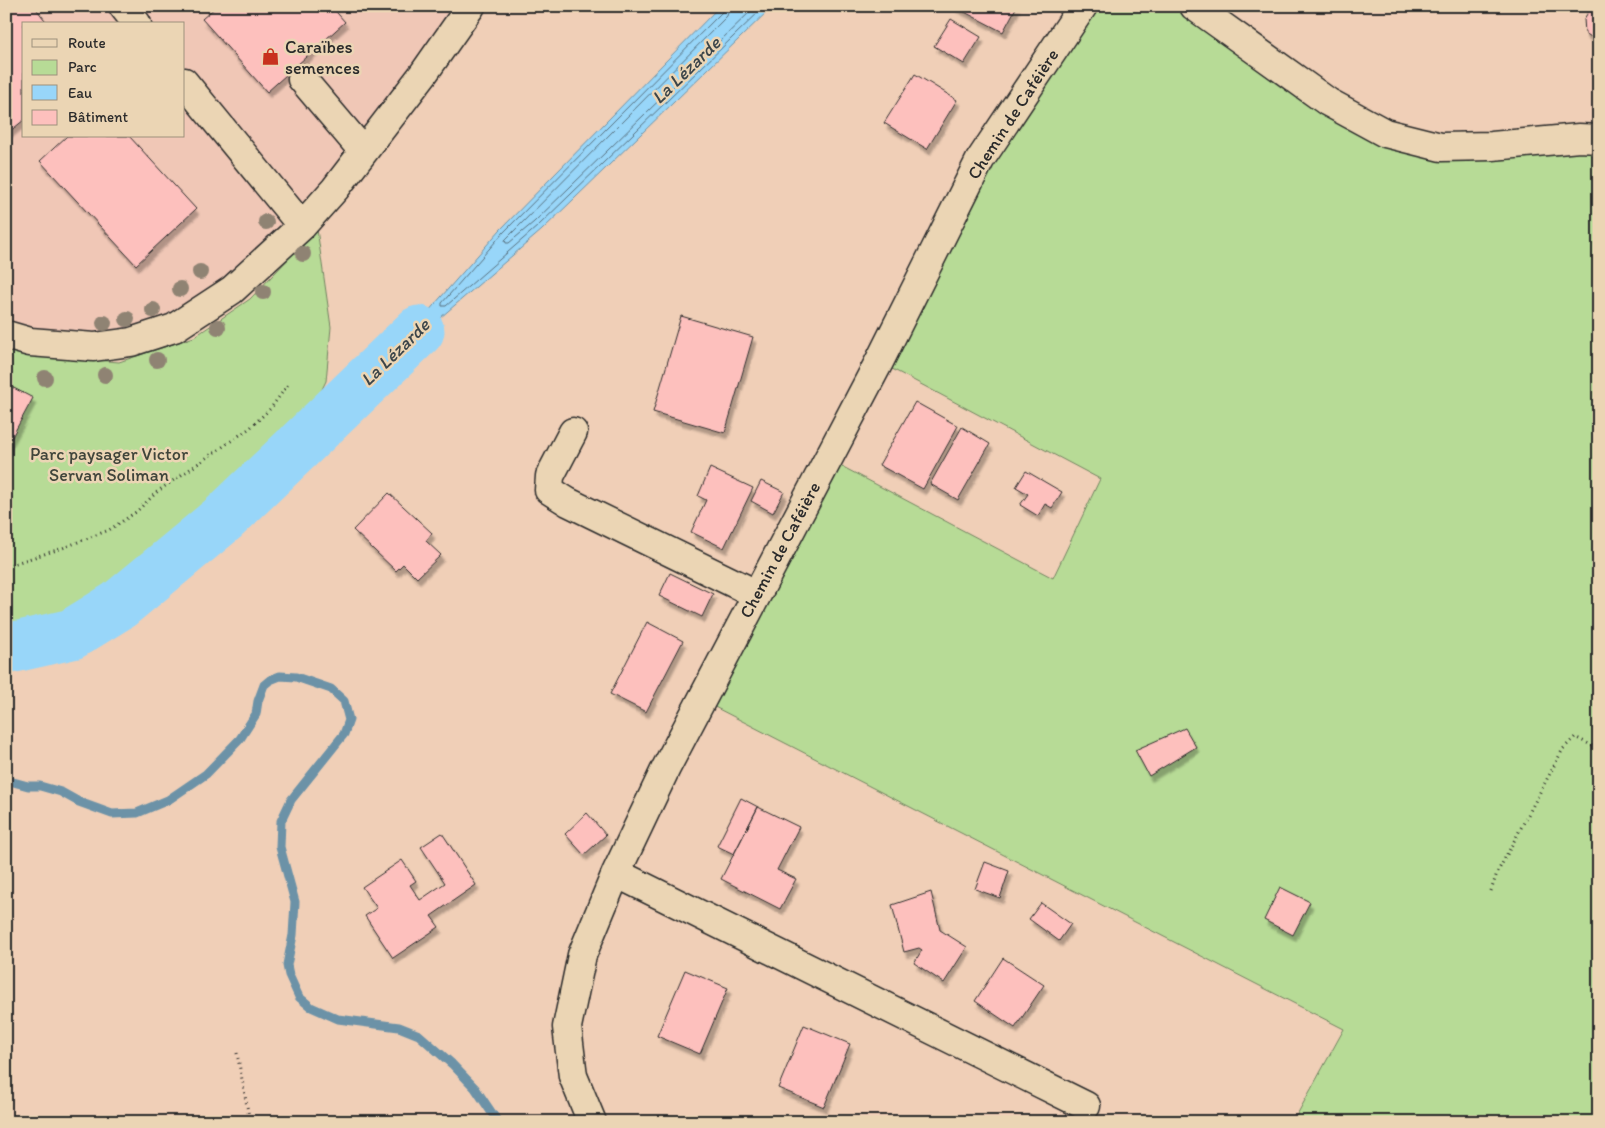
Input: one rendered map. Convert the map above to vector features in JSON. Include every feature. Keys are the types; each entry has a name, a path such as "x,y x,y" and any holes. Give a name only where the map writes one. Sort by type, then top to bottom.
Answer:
{"street":[{"path":"123,6 135,22"},
{"path":"6,336 30,342 94,347 132,342 174,328 232,290 302,226 335,189 424,73 471,6"},
{"name":"Chemin de Caféière","path":"592,1122 573,1076 567,1027 582,955 616,873 666,768 756,594 880,362 980,160 1083,6"},
{"path":"1194,6 1328,102 1385,133 1441,147 1492,146 1579,138 1599,139"},
{"path":"302,79 363,152"},
{"path":"185,83 302,226"},
{"path":"573,432 550,476 549,490 568,502 756,594"},
{"path":"616,873 1086,1106"}],"path":[{"path":"6,566 60,549 109,530 136,512 158,491 250,428 271,408 289,383"},
{"path":"1491,891 1497,873 1563,749 1575,737 1599,749"},
{"path":"237,1053 250,1122"}],"shaded area":[{"path":"6,6 470,6 424,73 232,290 131,342 6,335"}],"green space":[{"path":"1083,6 1194,6 1385,133 1599,139 1599,1122 1293,1122 1344,1029 701,700 828,459 1053,578 1100,479 879,362"},
{"name":"Parc paysager Victor Servan Soliman","path":"317,229 331,327 326,381 312,410 284,441 219,504 145,569 63,622 27,636 6,640 6,350 17,353 119,362 194,337 250,299"}],"water":[{"path":"720,6 773,6 542,230 368,380 500,230"}],"building":[{"path":"6,6 34,6 46,22 22,22 22,122 9,132 6,129"},
{"name":"Caraïbes semences","path":"217,6 331,6 345,22 267,92 202,19"},
{"path":"953,6 1017,6 1003,32"},
{"path":"1592,6 1599,6 1599,42 1585,33 1584,19"},
{"path":"951,19 981,37 964,64 934,46"},
{"path":"915,74 957,100 927,149 884,123"},
{"path":"65,138 131,138 196,209 136,265 40,161"},
{"path":"681,316 753,337 725,433 653,412"},
{"path":"6,384 33,398 6,448"},
{"path":"915,402 958,426 923,489 879,465"},
{"path":"962,427 990,444 958,500 930,484"},
{"path":"710,468 753,488 724,548 691,532 706,500 698,496"},
{"path":"1026,471 1062,492 1052,508 1045,504 1038,516 1020,505 1028,494 1016,487"},
{"path":"761,481 784,492 773,513 751,501"},
{"path":"389,493 432,533 426,541 441,555 417,578 403,564 396,571 353,530"},
{"path":"670,573 713,594 702,617 659,596"},
{"path":"647,622 683,641 646,712 610,694"},
{"path":"1185,728 1196,747 1149,776 1135,750"},
{"path":"741,798 758,807 734,854 717,846"},
{"path":"758,807 799,827 777,870 796,879 780,909 721,879"},
{"path":"587,813 606,835 584,855 565,834"},
{"path":"442,833 476,885 431,916 439,927 393,958 365,916 377,908 362,887 402,860 416,881 410,885 420,900 445,883 421,847"},
{"path":"985,862 1009,871 1000,898 975,889"},
{"path":"1280,887 1310,902 1293,935 1264,920"},
{"path":"931,892 940,930 967,947 944,983 914,963 922,950 919,948 904,952 892,905"},
{"path":"1041,903 1071,924 1059,941 1029,919"},
{"path":"1003,958 1044,985 1015,1028 975,1001"},
{"path":"685,970 728,988 700,1054 657,1036"},
{"path":"804,1025 850,1044 824,1107 778,1088"}],"waterway":[{"name":"La Lézarde","path":"6,649 72,634 119,605 224,518 419,331"},
{"path":"6,780 61,792 79,802 112,814 137,813 168,800 206,774 240,739 256,714 258,701 264,685 270,680 280,676 296,677 331,689 344,701 349,720 344,734 291,800 281,821 280,847 295,902 293,935 287,965 289,975 299,997 311,1007 338,1019 399,1027 419,1035 452,1064 475,1088 498,1122"}],"place":[{"name":"Caraïbes semences","path":"271,57"}]}
